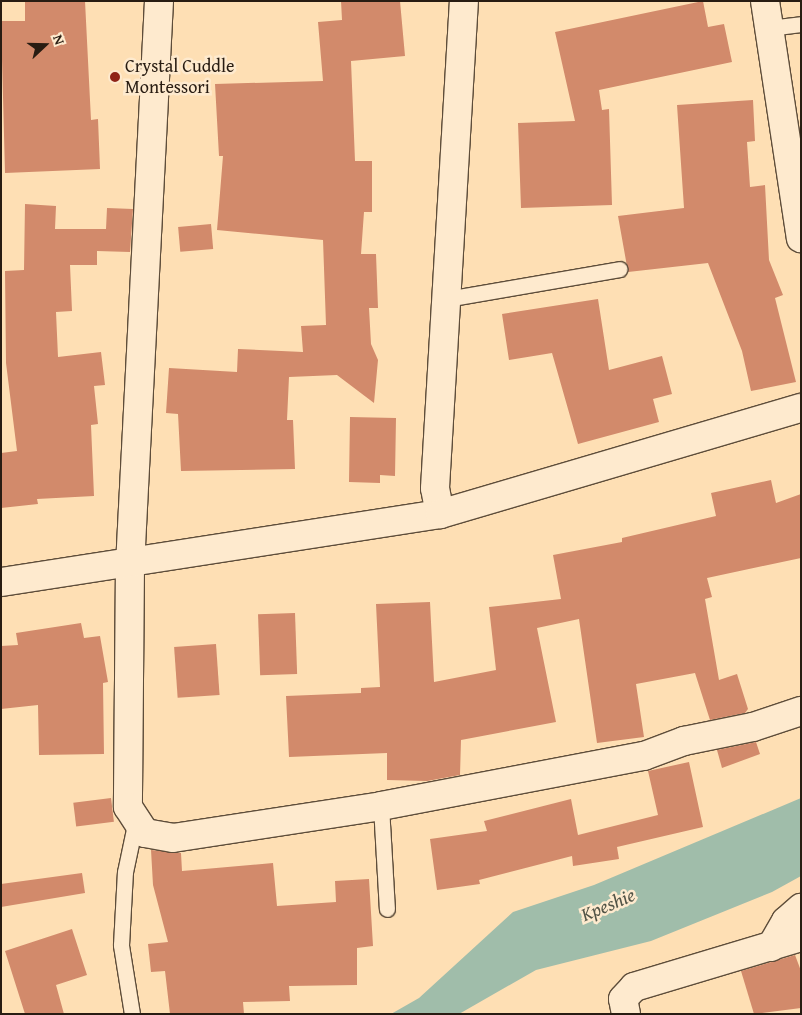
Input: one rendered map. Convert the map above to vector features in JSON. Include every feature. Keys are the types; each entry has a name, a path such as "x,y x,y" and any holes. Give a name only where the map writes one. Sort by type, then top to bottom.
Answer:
{"street":[{"path":"159,1 130,565 128,807 145,833 173,838 381,806 644,756 684,740 753,727 801,711"},
{"path":"440,514 435,488 464,1"},
{"path":"765,1 801,238"},
{"path":"1,582 130,565 440,514 801,408"},
{"path":"771,947 786,921 801,908"},
{"path":"626,1014 623,999 634,987 801,937"}],"lane":[{"path":"769,28 801,24"},
{"path":"446,299 619,269"},
{"path":"381,806 387,909"},
{"path":"132,1014 122,945 125,872 136,820"}],"water":[{"name":"Kpeshie","path":"801,798 801,876 772,892 651,941 536,970 459,1014 391,1014 419,998 513,912 594,885"}],"building":[{"path":"25,1 85,1 91,120 98,119 100,169 5,173 1,21 25,21"},
{"path":"341,1 400,1 405,56 351,61 355,161 372,161 372,212 364,212 361,254 376,254 378,308 369,308 371,344 378,360 374,403 337,375 289,377 287,420 293,420 295,469 181,471 178,414 166,413 169,368 237,372 238,349 303,352 301,326 326,325 323,240 217,230 223,156 219,156 215,84 323,81 318,22 342,20"},
{"path":"703,1 708,27 724,24 732,62 599,90 602,110 609,109 612,205 521,208 518,123 575,121 555,32"},
{"path":"753,100 755,141 747,142 750,187 765,185 769,260 783,295 775,298 796,382 751,391 742,351 708,263 628,272 618,216 684,208 677,105"},
{"path":"25,204 56,206 55,229 106,229 107,208 133,209 130,252 97,251 97,265 70,265 72,311 56,312 58,357 101,352 105,385 94,386 98,424 91,425 94,496 37,499 38,504 1,508 1,453 17,451 6,363 5,271 24,270"},
{"path":"211,224 213,249 180,252 178,227"},
{"path":"598,299 609,370 662,356 672,394 653,399 659,422 578,444 552,353 509,360 502,314"},
{"path":"350,417 396,418 395,476 380,475 380,483 349,482"},
{"path":"771,480 776,503 801,494 801,558 707,578 712,597 705,599 719,680 737,674 748,709 745,713 710,720 695,673 636,684 644,737 597,743 579,619 537,628 556,722 461,740 460,775 427,781 387,780 387,753 289,757 286,696 361,693 361,688 380,687 376,604 430,602 434,682 496,670 489,607 561,599 553,555 622,542 622,538 716,516 711,493"},
{"path":"295,613 297,674 260,675 258,614"},
{"path":"81,623 84,638 100,636 108,682 103,683 104,754 39,755 38,705 1,709 1,646 18,645 16,633"},
{"path":"216,644 220,695 178,698 174,647"},
{"path":"756,742 760,754 722,768 717,750"},
{"path":"689,762 703,827 617,847 619,859 573,866 572,856 479,880 480,884 437,890 430,839 487,831 484,821 571,799 578,835 658,815 648,771"},
{"path":"111,798 114,822 76,826 73,803"},
{"path":"151,850 181,853 182,871 273,863 277,906 336,902 335,881 369,879 373,946 357,948 357,985 289,986 290,1001 243,1002 244,1014 170,1014 165,971 151,972 148,944 168,942 153,885"},
{"path":"82,873 85,893 1,907 1,884"},
{"path":"72,929 87,975 56,985 64,1014 25,1014 5,951"},
{"path":"795,955 801,971 801,1008 754,1014 741,971"}],"place":[{"name":"Crystal Cuddle Montessori","path":"115,77"}]}
